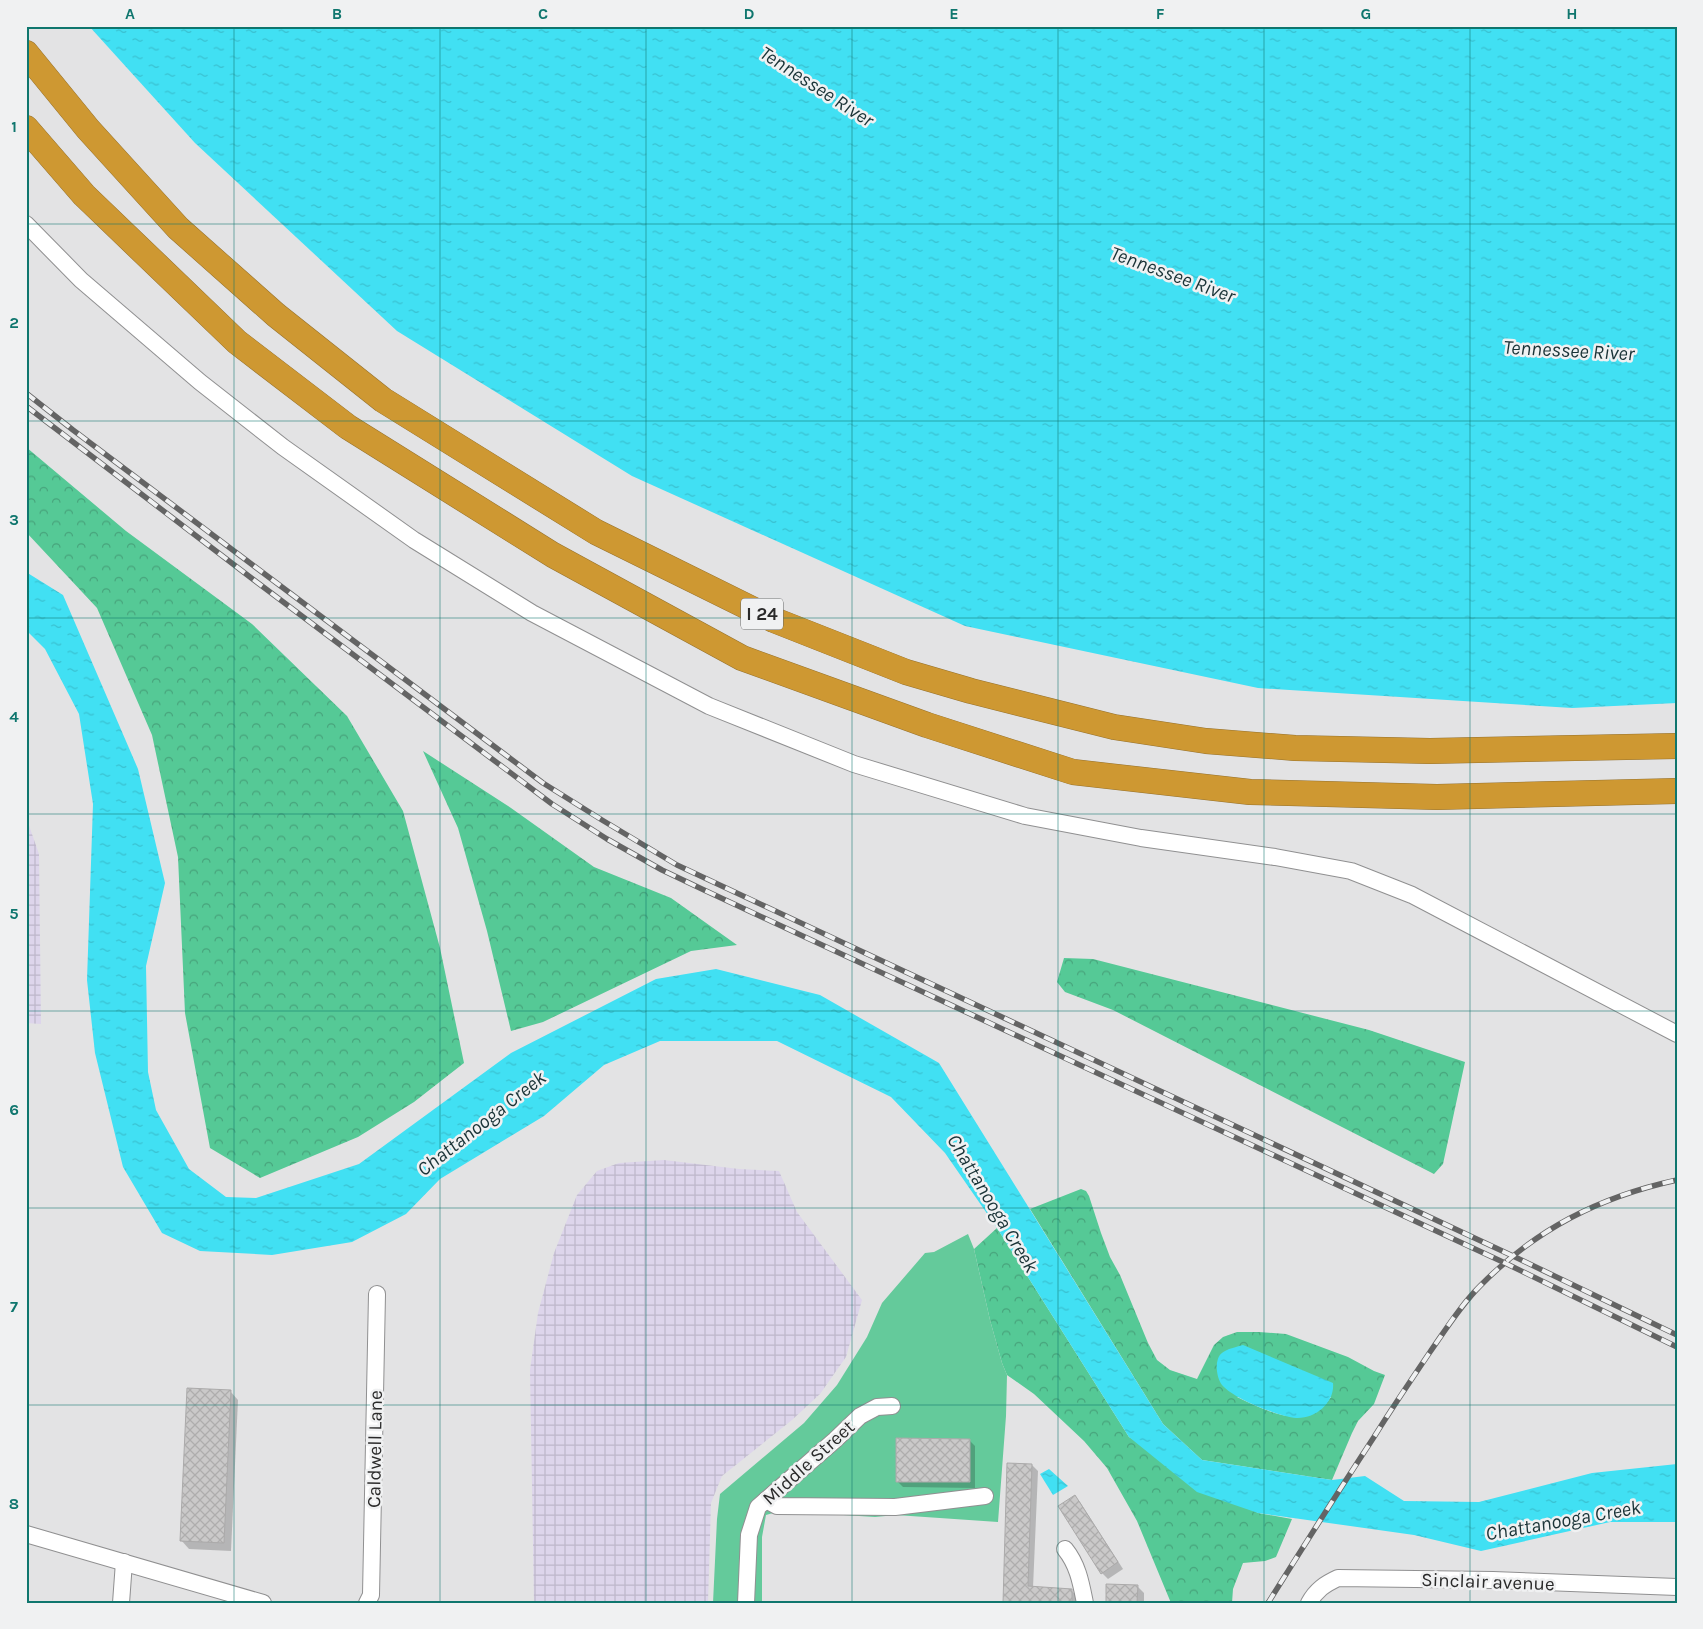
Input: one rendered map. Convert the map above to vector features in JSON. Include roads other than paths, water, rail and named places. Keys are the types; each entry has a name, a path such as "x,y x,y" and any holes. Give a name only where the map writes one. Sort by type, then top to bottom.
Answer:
{"highway":[{"name":"I 24","path":"26,53 88,129 178,228 276,315 383,400 596,532 774,620 906,672 971,691 1114,727 1206,741 1295,748 1430,751 1677,746"},
{"name":"I 24","path":"26,128 84,195 236,342 348,427 553,555 742,658 926,725 1073,772 1250,792 1437,797 1677,791"}],"street":[{"path":"26,224 80,280 200,382 283,447 414,540 532,612 709,706 854,764 1025,816 1141,838 1276,857 1351,871 1412,895 1677,1034"},
{"name":"Caldwell Lane","path":"366,1603 371,1595 378,1294"},
{"name":"Middle Street","path":"746,1603 749,1535 758,1507 860,1416 877,1407 892,1406"},
{"path":"766,1500 778,1506 895,1507 985,1496"},
{"path":"26,1534 262,1603"},
{"path":"1065,1549 1074,1559 1085,1603"},
{"path":"121,1603 124,1562"},
{"name":"Sinclair avenue","path":"1309,1603 1314,1593 1338,1578 1493,1580 1677,1587"}],"water":[{"name":"Tennessee River","path":"89,26 1677,26 1677,703 1572,708 1258,688 965,626 632,476 397,331 195,143"},
{"name":"Chattanooga Creek","path":"26,572 63,595 138,769 165,883 146,966 148,1072 156,1110 189,1169 226,1197 256,1198 359,1164 511,1053 656,979 716,969 820,995 939,1063 1163,1424 1202,1460 1332,1480 1365,1476 1404,1501 1479,1502 1592,1473 1677,1464 1677,1522 1610,1522 1481,1551 1414,1535 1258,1513 1197,1492 1129,1437 997,1228 945,1153 891,1097 777,1041 660,1041 604,1065 544,1116 440,1179 406,1214 352,1242 272,1255 200,1251 162,1233 123,1167 95,1053 87,980 93,804 79,714 45,649 26,630"},
{"path":"1243,1345 1333,1383 1331,1397 1323,1408 1317,1412 1303,1418 1296,1418 1257,1406 1236,1396 1222,1385 1218,1378 1217,1363 1220,1355 1225,1351"},
{"path":"1049,1469 1068,1486 1053,1495 1040,1474"}],"railway":[{"path":"26,393 543,783 677,865 1513,1256 1677,1335"},
{"path":"26,406 552,804 607,839 662,870 704,890 1505,1263 1677,1347"},
{"path":"1268,1603 1409,1384 1466,1301 1480,1286 1523,1248 1570,1218 1621,1196 1677,1180"}]}
